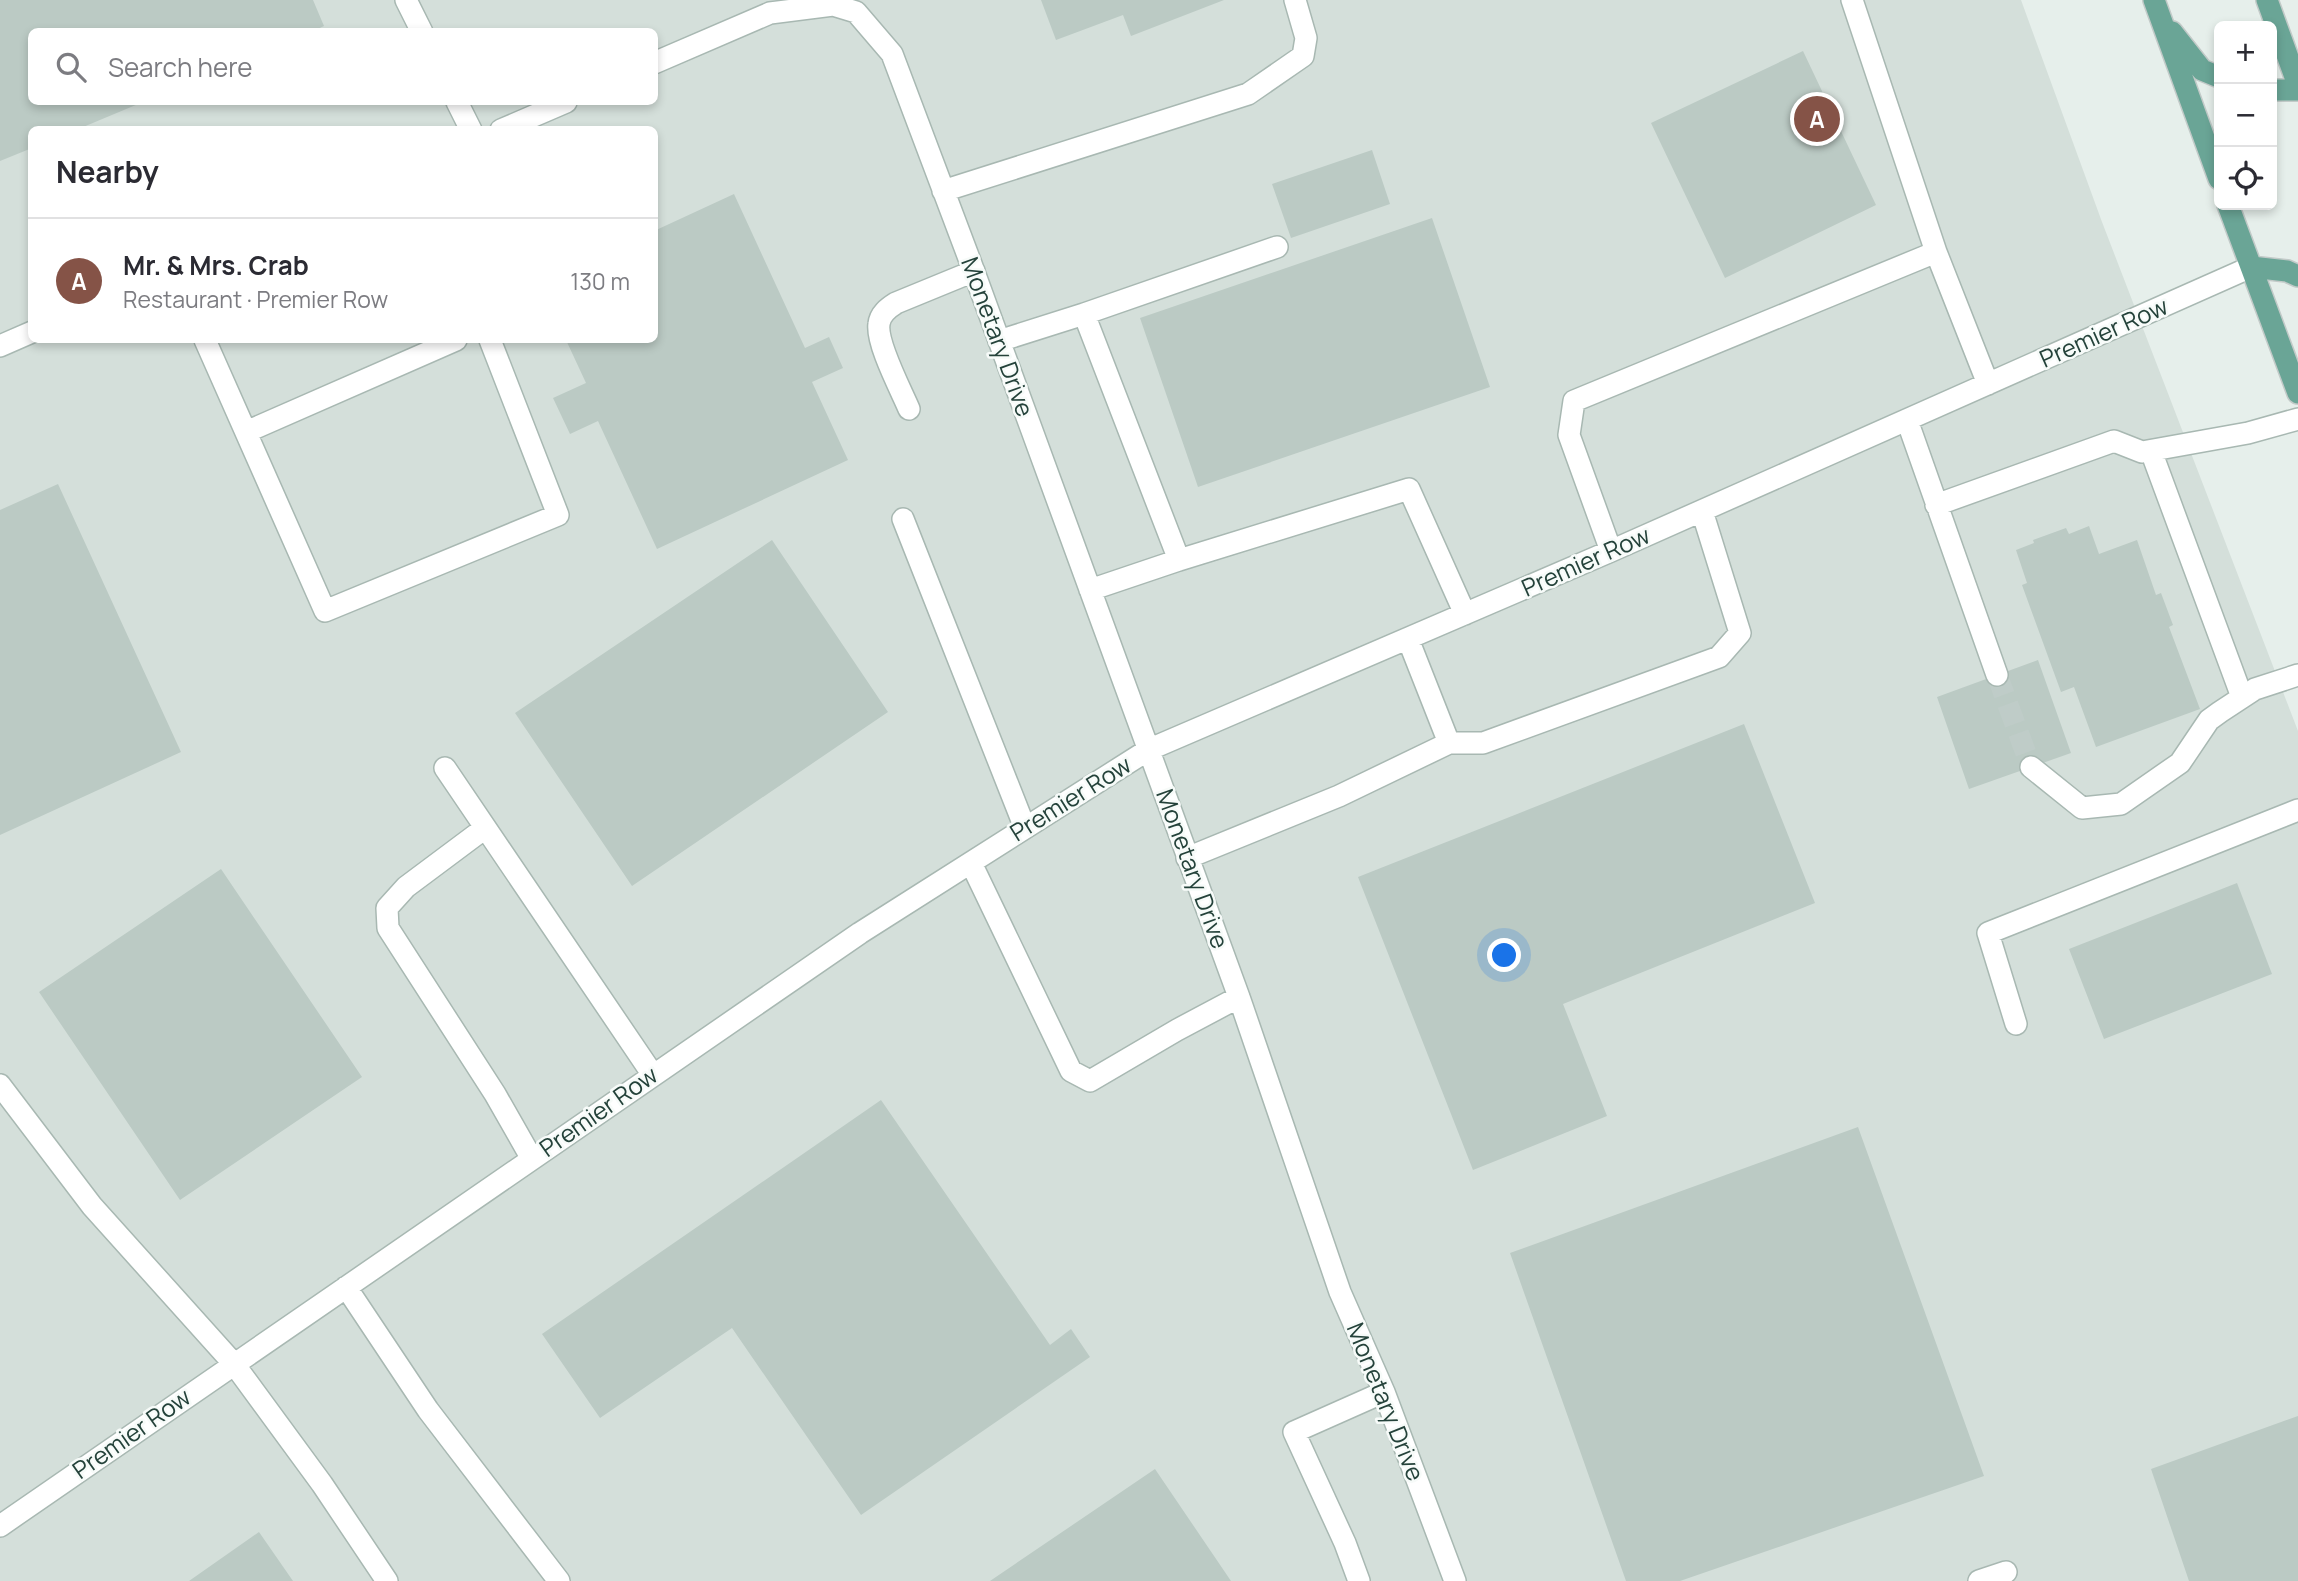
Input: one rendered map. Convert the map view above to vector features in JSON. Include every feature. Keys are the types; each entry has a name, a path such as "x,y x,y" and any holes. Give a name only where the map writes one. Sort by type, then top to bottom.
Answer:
{"main road":[{"path":"2267,0 2298,87 2277,89"},
{"path":"2157,8 2202,70 2214,75"},
{"path":"2157,8 2214,165"},
{"path":"2230,210 2298,393"},
{"path":"2251,267 2287,271 2298,276"}],"street":[{"path":"406,0 420,28"},
{"path":"943,191 1248,94 1303,56 1306,38 1295,0"},
{"path":"1852,0 1936,252 1988,384"},
{"name":"Monetary Drive","path":"658,61 770,13 833,5 856,12 892,54 1239,997 1340,1292 1384,1392 1455,1581"},
{"path":"458,105 469,126"},
{"path":"510,126 559,105"},
{"path":"999,341 1277,247"},
{"path":"1611,551 1569,435 1574,401 1936,252"},
{"name":"Premier Row","path":"0,1525 860,933 1148,750 1611,551 2251,267"},
{"path":"909,409 880,340 879,323 885,310 974,271"},
{"path":"1084,314 1179,560"},
{"path":"0,346 28,334"},
{"path":"206,343 325,611 558,515 492,343"},
{"path":"246,432 449,343"},
{"path":"1936,505 2114,441 2142,452 2248,433 2298,419"},
{"path":"1907,420 1997,676"},
{"path":"2151,450 2242,696"},
{"path":"1090,590 1409,489 1465,614"},
{"path":"1187,858 1339,796 1449,743 1483,743 1719,657 1740,633 1702,511"},
{"path":"903,519 1025,828"},
{"path":"1408,639 1449,743"},
{"path":"2031,767 2082,808 2121,804 2180,763 2209,720 2255,689 2298,675"},
{"path":"445,768 653,1075"},
{"path":"2016,1024 1989,933 2298,810"},
{"path":"485,828 407,887 387,908 388,928 495,1094 532,1159"},
{"path":"971,863 1071,1071 1090,1081 1239,997"},
{"path":"0,1085 92,1206 234,1364 322,1484 387,1581"},
{"path":"346,1287 428,1410 559,1581"},
{"path":"1359,1581 1294,1432 1384,1392"},
{"path":"1979,1581 2006,1572"}],"shaded area":[{"path":"0,0 2021,0 2102,222 2298,731 2298,1581 0,1581"}],"building":[{"path":"0,0 313,0 324,26 320,28 28,28 28,105 136,105 86,126 28,126 28,150 0,161"},
{"path":"1041,0 1224,0 1131,36 1123,15 1056,40"},
{"path":"1803,51 1876,205 1725,278 1651,123"},
{"path":"1372,150 1390,204 1291,238 1272,184"},
{"path":"734,194 805,348 829,337 843,368 812,382 848,460 657,549 598,421 570,434 553,398 586,383 567,343 658,343 658,229"},
{"path":"1432,218 1490,387 1198,487 1140,318"},
{"path":"58,484 181,752 0,835 0,510"},
{"path":"2089,526 2099,554 2137,540 2156,595 2161,593 2173,625 2169,627 2200,709 2096,747 2074,687 2061,692 2022,585 2027,583 2016,550 2034,543 2033,540 2066,528 2069,534"},
{"path":"772,540 888,712 632,886 515,713"},
{"path":"2038,660 2071,753 1969,789 1937,697"},
{"path":"1744,724 1815,903 1563,1004 1607,1116 1473,1170 1358,877"},
{"path":"221,869 362,1077 180,1200 39,992"},
{"path":"2237,883 2272,974 2104,1039 2069,949"},
{"path":"881,1100 1050,1345 1071,1329 1090,1357 861,1515 732,1328 600,1418 542,1334"},
{"path":"1858,1127 1984,1476 1680,1581 1626,1581 1510,1253"},
{"path":"2298,1416 2298,1581 2189,1581 2151,1469"},
{"path":"1155,1469 1231,1581 990,1581"},
{"path":"259,1532 293,1581 189,1581"}],"tunnel":[{"path":"1997,675 2031,767"}],"place":[{"name":"Mr. & Mrs. Crab","path":"1817,119"}]}
